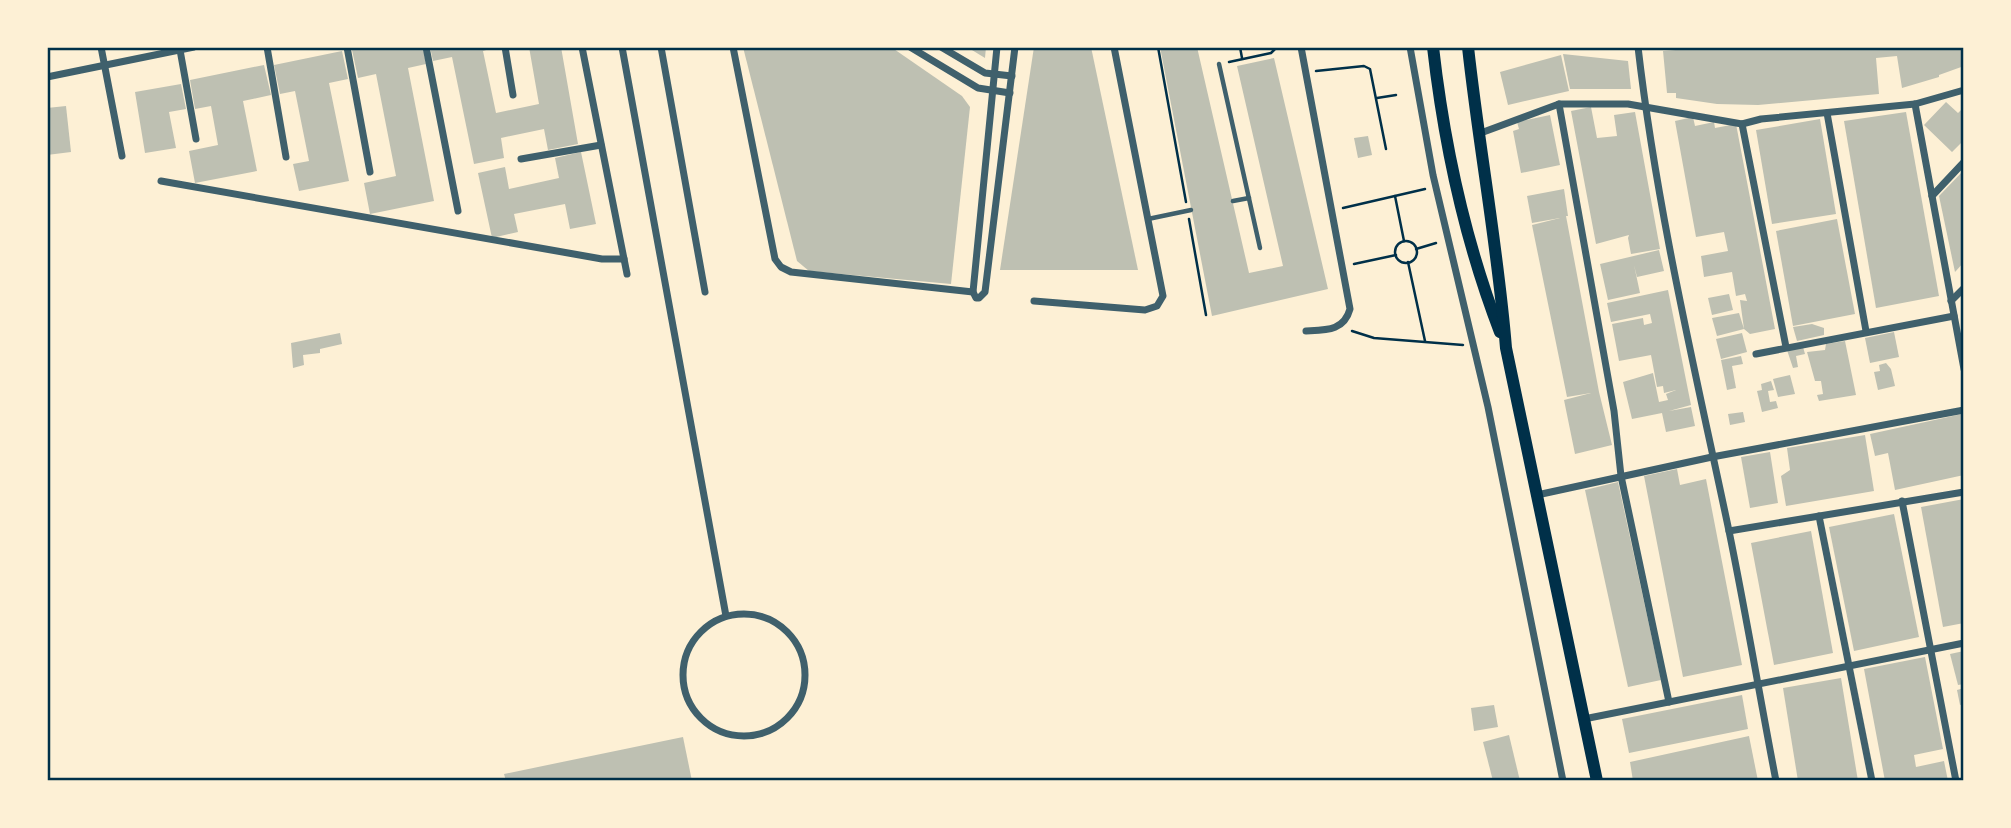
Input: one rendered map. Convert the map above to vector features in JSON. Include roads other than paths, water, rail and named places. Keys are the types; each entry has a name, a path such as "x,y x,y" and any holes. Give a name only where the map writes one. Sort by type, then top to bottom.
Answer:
{"main road":[{"path":"1433,47 1437,88 1454,177 1487,299 1506,348"},
{"path":"1468,47 1506,348 1597,781"}],"street":[{"path":"100,47 122,156"},
{"path":"47,77 194,47"},
{"path":"267,47 286,157"},
{"path":"347,47 370,172"},
{"path":"426,47 458,211"},
{"path":"505,47 513,95"},
{"path":"582,47 627,274"},
{"path":"622,47 726,616"},
{"path":"661,47 705,292"},
{"path":"733,47 774,255 781,267 791,272 973,292"},
{"path":"910,47 974,86 1010,93"},
{"path":"942,47 985,74 1012,76"},
{"path":"997,47 973,292 976,298 985,292 1015,47"},
{"path":"1034,301 1145,310 1157,306 1163,296 1114,47"},
{"path":"1301,47 1350,309 1339,327 1306,331"},
{"path":"1410,47 1435,187 1474,346 1563,781"},
{"path":"1630,47 1639,47 1646,108 1681,310 1729,531 1776,781"},
{"path":"180,50 196,139"},
{"path":"1477,134 1559,104 1628,104 1742,124 1762,119 1916,104 1964,90"},
{"path":"1559,104 1615,411 1621,476 1669,702"},
{"path":"1916,104 1964,369"},
{"path":"1827,113 1866,331"},
{"path":"1742,124 1786,347"},
{"path":"521,159 601,145"},
{"path":"1932,196 1964,162"},
{"path":"161,181 602,259 624,259"},
{"path":"1951,301 1964,288"},
{"path":"1756,354 1954,316"},
{"path":"1537,495 1712,457 1964,410"},
{"path":"1729,531 1902,500 1964,492"},
{"path":"1902,500 1956,781"},
{"path":"1819,516 1872,781"},
{"path":"757,615 784,628 800,651 805,676 799,703 790,716 778,726 749,737 718,732 694,712 686,697 683,664 689,648 698,634 711,623 726,616 757,615"},
{"path":"1584,719 1964,643"},
{"path":"1953,764 1964,762"}],"lane":[{"path":"1219,64 1261,248"},
{"path":"1233,201 1249,198"},
{"path":"1148,219 1189,210"}]}
